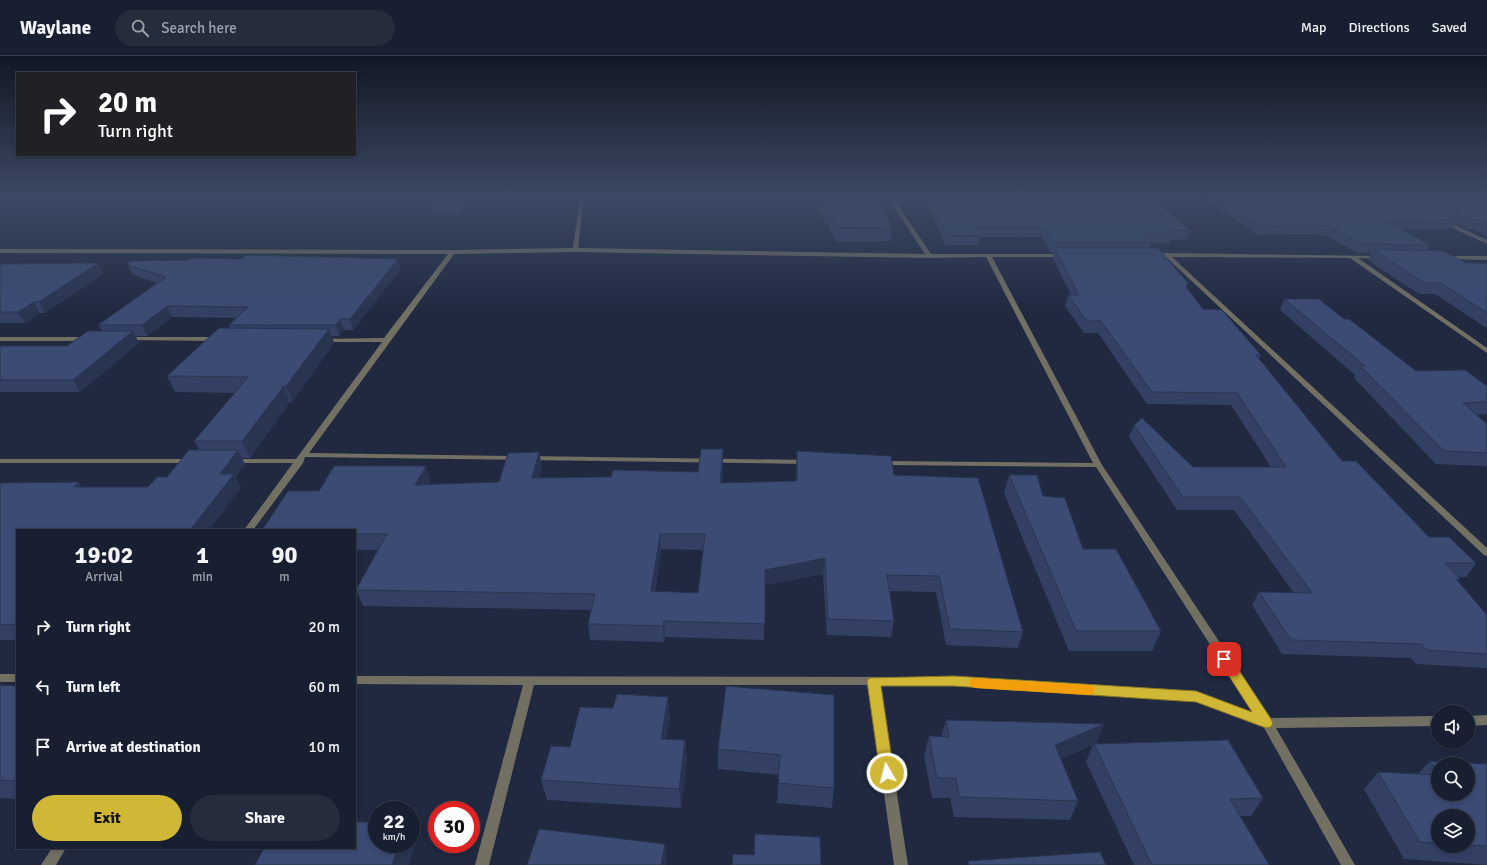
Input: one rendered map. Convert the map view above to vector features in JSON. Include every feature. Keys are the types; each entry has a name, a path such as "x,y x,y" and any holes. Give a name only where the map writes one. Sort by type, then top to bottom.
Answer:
{"street":[{"path":"575,250 577,236"},
{"path":"915,236 929,256"},
{"path":"1474,236 1487,242"},
{"path":"0,251 452,252 575,250 929,256 1073,255"},
{"path":"249,529 302,458 385,340 452,252"},
{"path":"1144,255 1384,257"},
{"path":"1167,255 1487,553"},
{"path":"988,256 1098,466 1266,723 1348,865"},
{"path":"1352,257 1487,351"},
{"path":"1440,258 1487,258"},
{"path":"0,339 95,339"},
{"path":"119,339 228,339"},
{"path":"314,340 385,340"},
{"path":"221,461 302,458 819,462"},
{"path":"0,461 198,461"},
{"path":"875,463 1098,466"},
{"path":"0,678 16,678"},
{"path":"356,680 954,681 1196,696 1266,723 1431,721"},
{"path":"482,865 530,680"},
{"path":"874,681 901,865"},
{"path":"1475,721 1487,720"},
{"path":"48,865 59,849"}],"building":[{"path":"1049,236 1146,236 1151,242 1052,242"},
{"path":"1347,236 1413,236 1430,245 1362,244"},
{"path":"1055,248 1158,248 1188,283 1186,287 1203,309 1222,310 1261,355 1256,355 1342,461 1356,461 1429,537 1449,537 1476,563 1445,563 1460,579 1456,579 1487,615 1487,654 1426,650 1422,644 1291,640 1259,592 1312,593 1240,497 1183,497 1134,425 1142,418 1193,467 1286,467 1237,393 1152,392 1101,321 1087,321 1068,295 1079,295"},
{"path":"1372,249 1443,251 1466,263 1487,263 1487,313 1441,283 1424,283"},
{"path":"247,255 398,259 350,319 340,319 336,325 229,325 248,307 167,306 142,325 98,325 166,277 128,265 129,261 188,260 194,258 242,259"},
{"path":"98,263 39,302 34,302 18,312 0,312 0,264"},
{"path":"1284,299 1319,299 1344,319 1349,319 1416,371 1465,370 1487,386 1487,402 1463,403 1487,424 1487,453 1444,451 1360,366 1365,366"},
{"path":"219,328 329,329 242,441 194,441 248,377 167,376"},
{"path":"88,331 133,331 73,380 0,380 0,346 67,346"},
{"path":"701,449 723,449 720,483 797,481 797,451 891,456 894,475 978,478 1023,632 950,629 939,576 887,575 894,621 828,619 825,558 765,570 765,624 664,621 663,626 588,624 595,594 356,590 387,534 356,534 356,529 263,529 288,491 319,491 334,466 426,466 415,485 499,482 508,453 539,452 532,478 611,477 613,470 698,472","holes":["660,534 705,534 698,593 651,591"]},
{"path":"189,450 238,450 220,474 234,474 191,529 16,529 16,624 0,625 0,483 79,482 74,487 148,487 157,477 167,477"},
{"path":"1009,475 1037,475 1043,496 1065,498 1083,549 1116,549 1161,631 1076,631"},
{"path":"0,685 16,686 16,781 0,780"},
{"path":"726,686 834,695 834,788 778,783 780,755 718,749"},
{"path":"617,694 668,697 661,739 685,740 679,789 541,780 551,746 570,747 580,707 613,708"},
{"path":"946,720 1104,724 1055,745 1078,801 959,797 956,778 937,778 929,736 949,737"},
{"path":"1228,740 1263,798 1230,799 1269,865 1152,865 1094,744"},
{"path":"1475,763 1487,764 1487,846 1475,845 1475,809 1431,809 1431,843 1420,842 1378,772 1431,775 1431,801 1475,801"},
{"path":"356,822 368,822 368,853 397,853 392,865 255,865 263,849 356,849"},
{"path":"539,829 665,844 661,865 527,865"},
{"path":"755,834 820,837 821,865 732,865 733,854 754,855"},
{"path":"1100,852 1106,865 969,865 968,861"}],"slow traffic":[{"path":"975,683 1089,690"}],"route":[{"path":"887,773 874,681 954,681 1196,696 1266,723 1224,659"}]}
